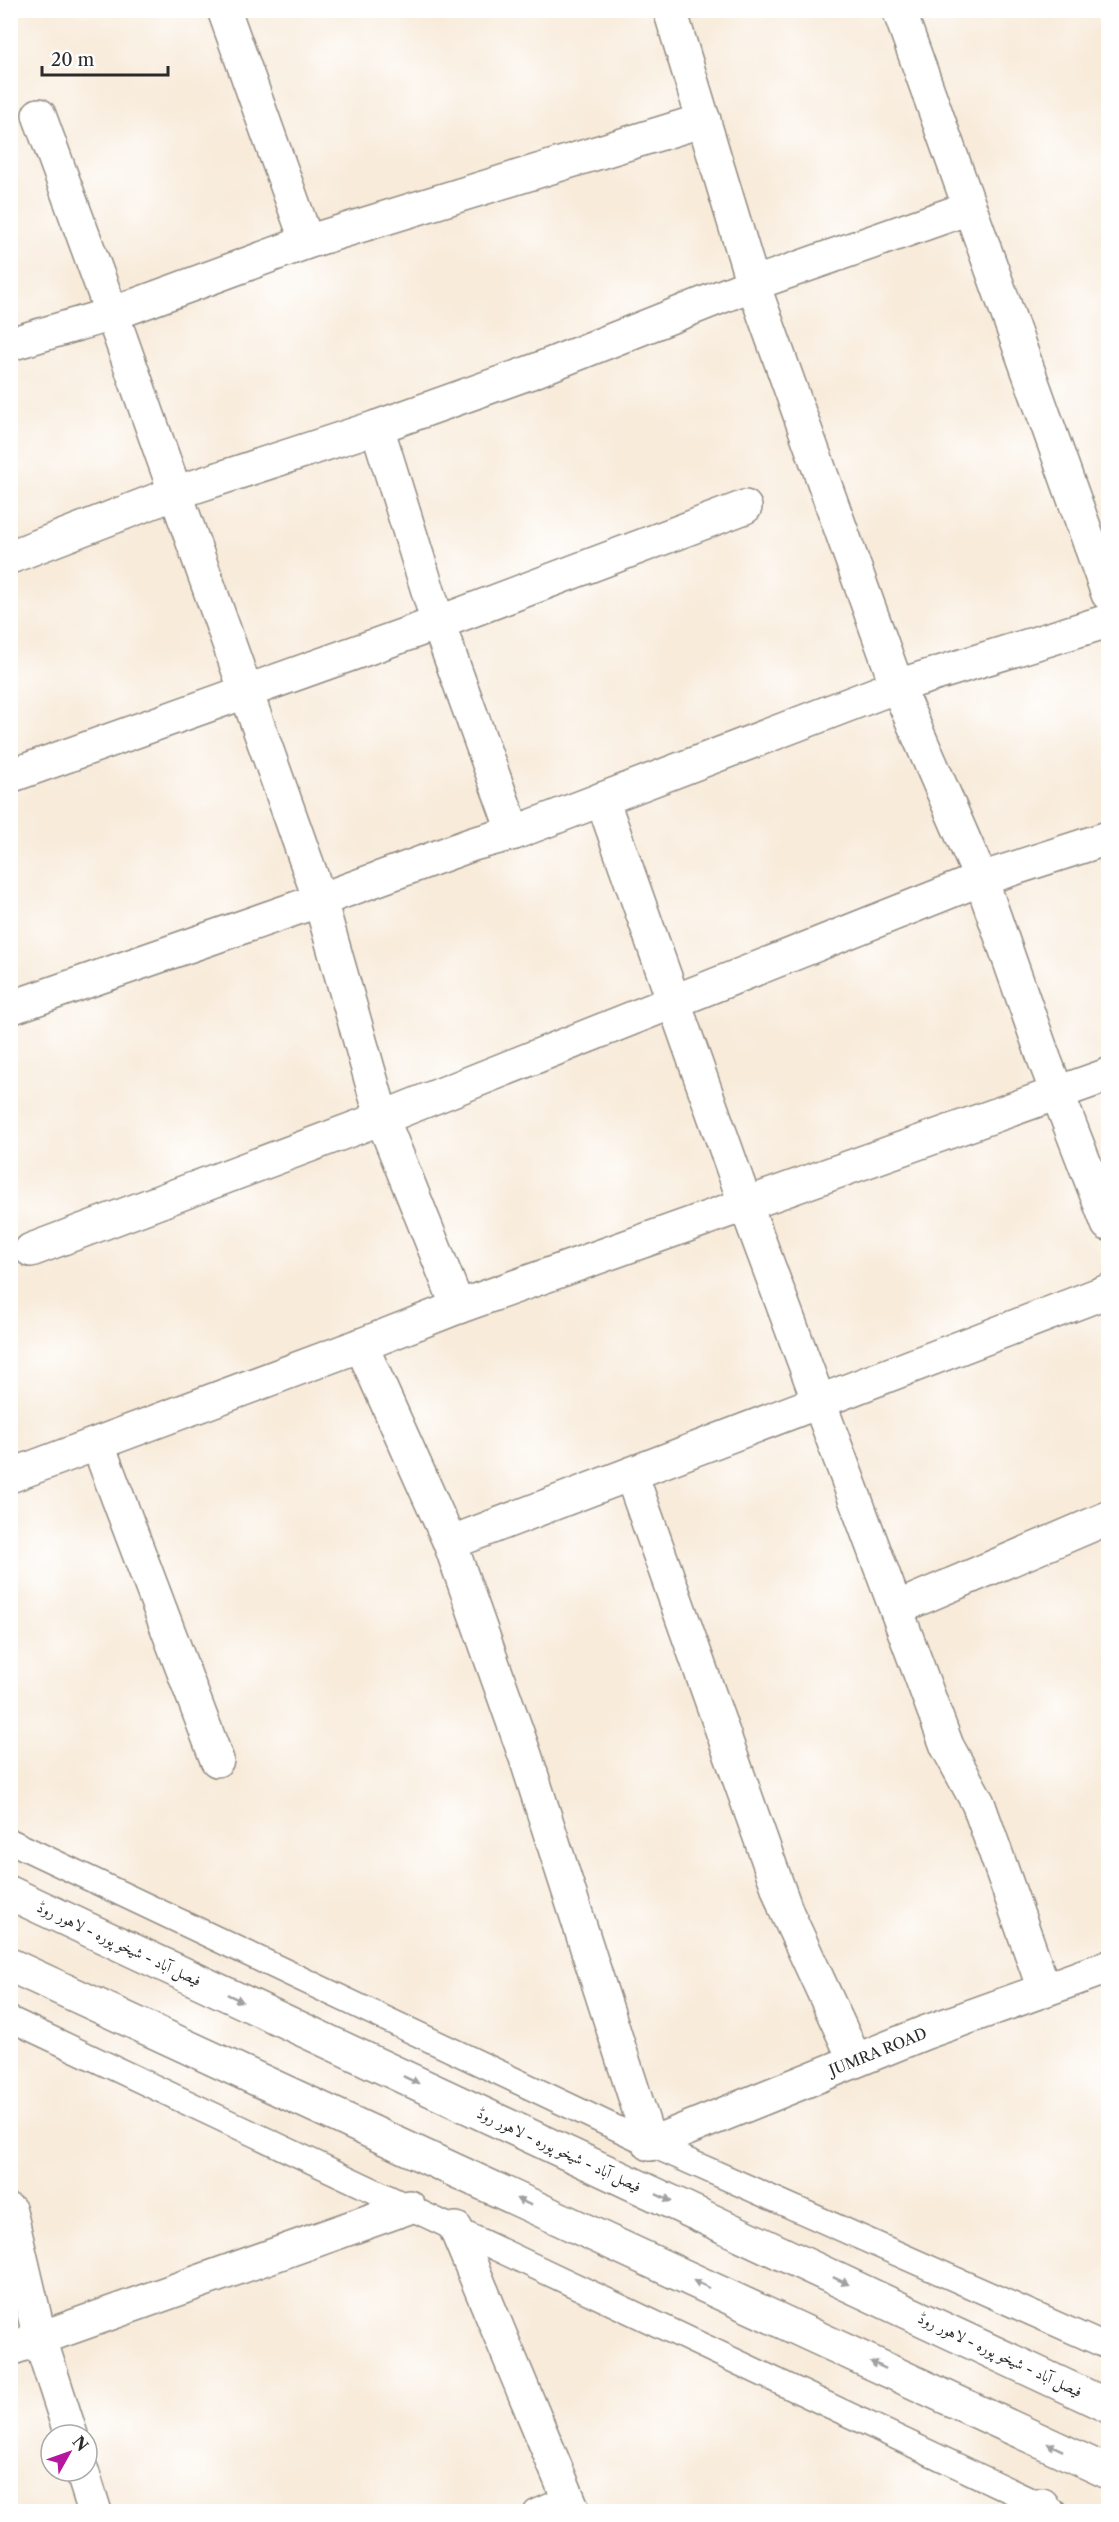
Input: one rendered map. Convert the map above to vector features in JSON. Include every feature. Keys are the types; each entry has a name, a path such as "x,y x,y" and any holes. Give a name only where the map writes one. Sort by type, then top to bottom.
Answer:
{"main road":[{"path":"224,10 307,242"},
{"path":"670,10 753,284 897,686 981,879 1057,1092 1108,1224"},
{"path":"899,10 1108,594"},
{"path":"39,115 320,900 382,1118 458,1306"},
{"path":"10,344 112,314 307,242 704,120"},
{"path":"10,557 175,493 377,428 534,371 753,284 969,208"},
{"path":"377,428 438,623 513,833"},
{"path":"10,776 438,623 745,507"},
{"path":"10,1008 320,900 472,843 513,833 897,686 1108,621"},
{"path":"602,798 745,1203 947,1746 978,1803 1044,1989"},
{"path":"30,1250 382,1118 981,879 1108,838"},
{"path":"10,1476 361,1346 458,1306 1108,1075"},
{"path":"450,1544 819,1400 1108,1291"},
{"path":"361,1346 450,1544 526,1758 650,2144"},
{"path":"98,1445 217,1760"},
{"path":"631,1474 787,1913 855,2060"},
{"path":"897,1608 1108,1518"},
{"name":"فیصل آباد - شیخو پورہ - لاہور روڈ","path":"10,1893 1108,2406"},
{"path":"10,1965 1108,2472"},
{"name":"JUMRA ROAD","path":"650,2144 855,2060 1108,1967"},
{"path":"25,2344 409,2207"},
{"path":"10,2211 25,2344 65,2423"},
{"path":"456,2229 571,2505"},
{"path":"86,2483 95,2511"}],"lane":[{"path":"10,1841 650,2144 1108,2348"},
{"path":"10,2019 1047,2509"},
{"path":"536,2511 571,2505"}]}
